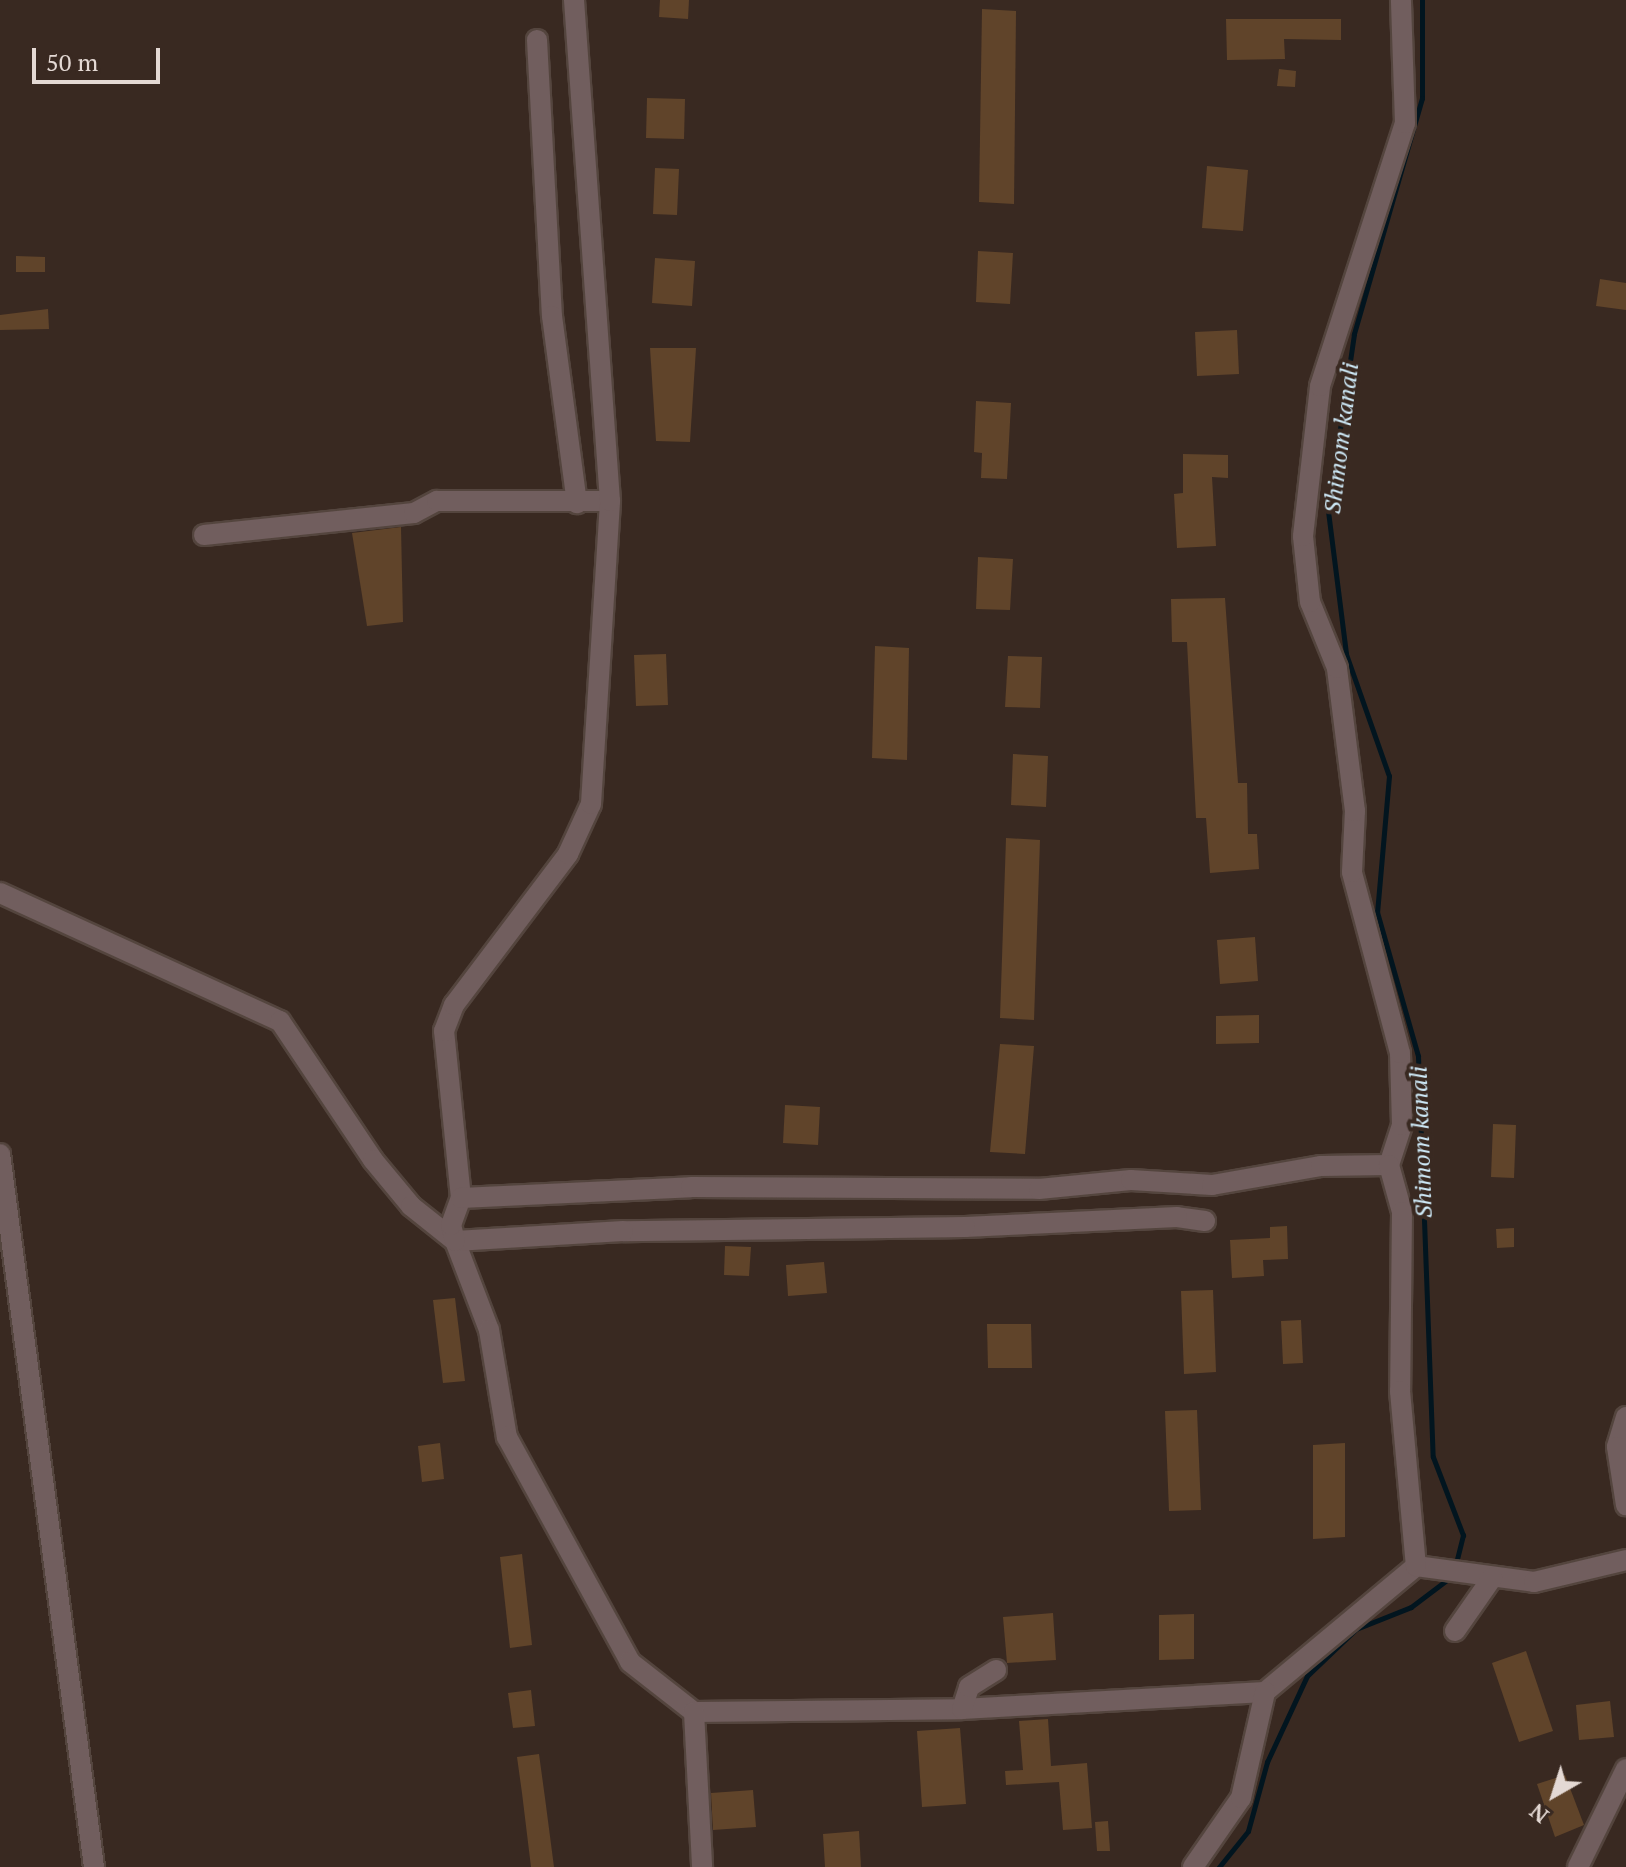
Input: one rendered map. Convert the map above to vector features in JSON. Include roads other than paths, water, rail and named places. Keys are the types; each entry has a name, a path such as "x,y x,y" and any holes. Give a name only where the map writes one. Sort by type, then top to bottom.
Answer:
{"street":[{"path":"574,0 610,501 591,804 568,854 454,1005 444,1031 461,1198 451,1225 489,1330 507,1437 630,1662 694,1712 962,1709 1265,1692 1416,1566 1446,1567 1534,1582 1626,1560"},
{"path":"1401,0 1405,123 1320,386 1303,536 1310,602 1337,668 1355,811 1352,872 1400,1053 1402,1125 1389,1165 1402,1212 1400,1391 1416,1566"},
{"path":"537,40 552,316 577,503"},
{"path":"204,535 414,513 437,501 610,501"},
{"path":"0,893 280,1021 373,1160 411,1206 455,1241 623,1231 1177,1217 1205,1221"},
{"path":"0,1154 94,1867"},
{"path":"461,1198 691,1187 1039,1189 1131,1180 1212,1185 1321,1166 1389,1165"},
{"path":"1626,1417 1617,1447 1626,1505"},
{"path":"1455,1631 1485,1576"},
{"path":"962,1709 969,1687 996,1670"},
{"path":"1193,1867 1241,1798 1265,1692"},
{"path":"694,1712 702,1867"},
{"path":"1578,1867 1626,1769"}],"waterway":[{"name":"Shimom kanali","path":"1422,0 1422,98 1354,334 1328,511 1346,654 1389,776 1377,912 1418,1056 1433,1457 1463,1535 1455,1566"},
{"name":"Shimom kanali","path":"1219,1867 1248,1831 1267,1762 1307,1676 1356,1629 1411,1607 1452,1576"}]}
